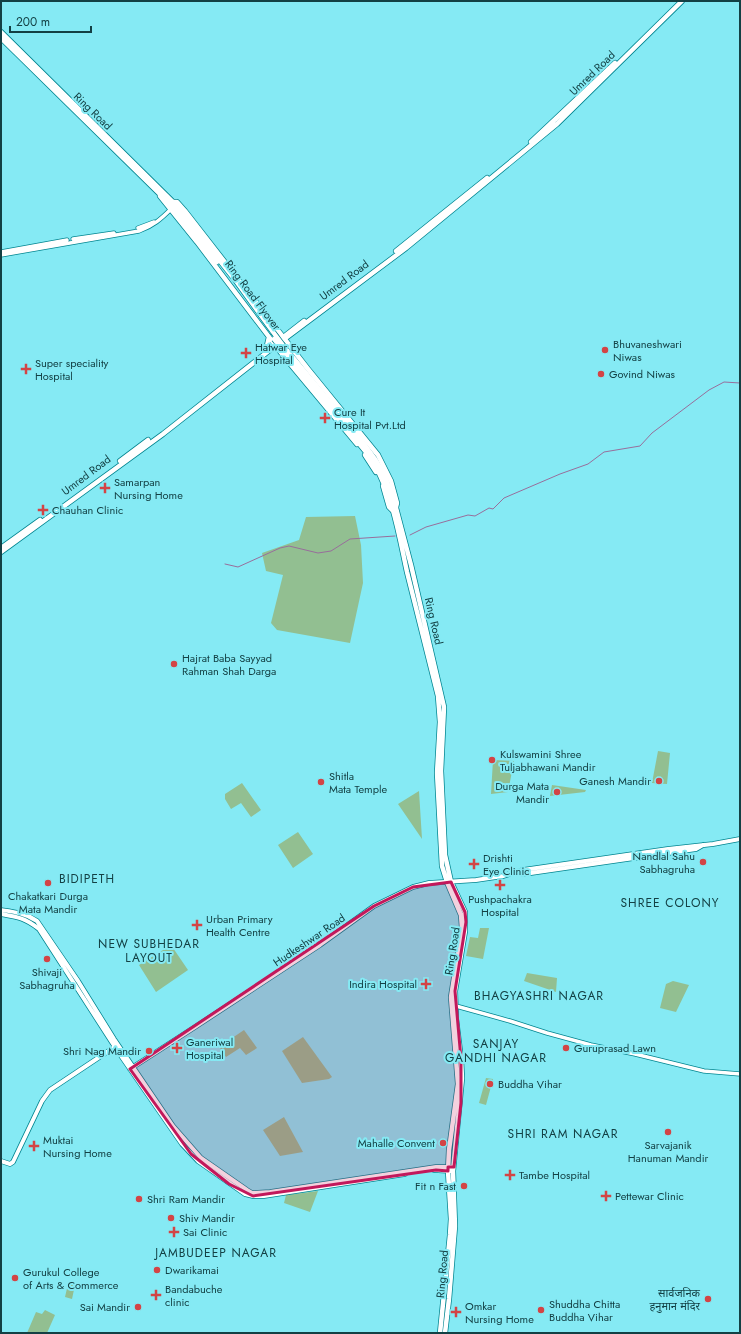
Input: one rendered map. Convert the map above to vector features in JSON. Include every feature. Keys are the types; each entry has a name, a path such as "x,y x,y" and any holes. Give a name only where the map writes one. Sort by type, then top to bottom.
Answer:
{"main road":[{"name":"Umred Road","path":"1,548 195,406 283,338 406,248 526,148 679,1"},
{"path":"526,148 557,124 682,1"},
{"name":"Ring Road","path":"1,32 173,202"},
{"name":"Ring Road","path":"1,38 160,194"},
{"path":"160,194 160,197 271,334 275,345 283,351"},
{"name":"Ring Road Flyover","path":"160,194 174,208 233,282 283,351 374,463 385,484 394,509"},
{"path":"173,202 177,202 185,211 283,338 378,455 391,481 397,503 394,509"},
{"name":"Ring Road Flyover","path":"173,202 236,281 271,334"},
{"path":"271,334 267,350 283,351"},
{"path":"1,552 163,434 253,362"},
{"name":"Ring Road","path":"394,509 411,565 444,707 442,771 445,855 449,882 465,912 466,922 454,1003 462,1078 451,1169 450,1235 440,1333"},
{"name":"Hudkeshwar Road","path":"131,1068 320,945 374,906 413,887 429,883 476,880 517,873 523,874 600,864 696,849 703,845 740,840"},
{"path":"1,910 22,913 37,921 78,981 116,1046"},
{"path":"1,914 20,917 29,921 39,929 170,1128 191,1154 229,1184 245,1194 264,1196 451,1169"},
{"path":"1,1161 10,1164 13,1162 42,1101 50,1090 116,1046"},
{"name":"Ring Road","path":"445,1333 450,1298 456,1226 451,1169"}],"street":[{"path":"1,255 139,229 149,226 163,217 171,209"},
{"path":"1,252 139,229"},
{"path":"454,1003 591,1046 635,1054 704,1070 740,1074"}],"highlighted area":[{"path":"451,882 465,912 466,922 455,991 461,1059 461,1103 454,1167 448,1167 448,1171 436,1170 253,1196 229,1184 191,1154 130,1069 374,906 413,887"}],"green space":[{"path":"355,516 361,545 363,583 350,643 277,630 271,623 283,575 266,571 262,553 299,540 306,517"},
{"path":"658,751 670,753 667,784 652,783"},
{"path":"493,760 514,761 508,792 491,794"},
{"path":"242,783 261,810 251,817 241,803 231,809 225,799 225,794"},
{"path":"552,785 586,790 585,792 550,796"},
{"path":"419,791 422,839 398,804"},
{"path":"298,832 313,854 293,868 278,845"},
{"path":"480,928 489,928 483,959 466,956 470,937 478,938"},
{"path":"171,945 188,970 156,992 139,965"},
{"path":"527,973 557,978 556,992 524,981"},
{"path":"673,981 689,985 676,1012 660,1008 666,984"},
{"path":"244,1030 257,1048 246,1055 240,1048 226,1057 219,1047"},
{"path":"303,1037 332,1077 329,1079 302,1083 282,1051"},
{"path":"486,1078 493,1079 486,1105 479,1103"},
{"path":"284,1117 303,1152 280,1156 263,1130"},
{"path":"318,1191 310,1212 284,1203 286,1195"},
{"path":"68,1284 75,1285 72,1299 65,1297"},
{"path":"45,1310 55,1315 47,1333 27,1333 36,1312 42,1314"}],"waterway":[{"path":"410,535 426,527 468,515 475,516 489,508 493,509 504,498 560,474 588,464 604,452 640,446 652,433 709,390 724,382 740,383"},
{"path":"225,564 238,567 280,548 289,546 318,553 331,551 350,539 395,536"}],"place":[{"name":"Bhuvaneshwari Niwas","path":"605,350"},
{"name":"Hatwar Eye Hospital","path":"246,353"},
{"name":"Super speciality Hospital","path":"26,369"},
{"name":"Govind Niwas","path":"601,374"},
{"name":"Cure It Hospital Pvt.Ltd","path":"325,418"},
{"name":"Samarpan Nursing Home","path":"105,488"},
{"name":"Chauhan Clinic","path":"43,510"},
{"name":"Hajrat Baba Sayyad Rahman Shah Darga","path":"174,664"},
{"name":"Kulswamini Shree Tuljabhawani Mandir","path":"492,760"},
{"name":"Ganesh Mandir","path":"659,781"},
{"name":"Shitla Mata Temple","path":"321,782"},
{"name":"Durga Mata Mandir","path":"557,792"},
{"name":"Nandlal Sahu Sabhagruha","path":"703,862"},
{"name":"Drishti Eye Clinic","path":"474,864"},
{"name":"Chakatkari Durga Mata Mandir","path":"48,883"},
{"name":"Pushpachakra Hospital","path":"500,885"},
{"name":"Urban Primary Health Centre","path":"197,925"},
{"name":"Shivaji Sabhagruha","path":"47,959"},
{"name":"Indira Hospital","path":"426,984"},
{"name":"Ganeriwal Hospital","path":"177,1048"},
{"name":"Guruprasad Lawn","path":"566,1048"},
{"name":"Shri Nag Mandir","path":"149,1051"},
{"name":"Buddha Vihar","path":"490,1084"},
{"name":"Sarvajanik Hanuman Mandir","path":"668,1132"},
{"name":"Mahalle Convent","path":"443,1143"},
{"name":"Muktai Nursing Home","path":"34,1146"},
{"name":"Tambe Hospital","path":"510,1175"},
{"name":"Fit n Fast","path":"464,1186"},
{"name":"Pettewar Clinic","path":"606,1196"},
{"name":"Shri Ram Mandir","path":"139,1199"},
{"name":"Shiv Mandir","path":"171,1218"},
{"name":"Sai Clinic","path":"174,1232"},
{"name":"Dwarikamai","path":"157,1270"},
{"name":"Gurukul College of Arts & Commerce","path":"15,1278"},
{"name":"Bandabuche clinic","path":"156,1295"},
{"name":"सार्वजनिक हनुमान मंदिर","path":"708,1299"},
{"name":"Sai Mandir","path":"138,1307"},
{"name":"Shuddha Chitta Buddha Vihar","path":"541,1310"},
{"name":"Omkar Nursing Home","path":"456,1312"}],"district":[{"name":"BIDIPETH","path":"87,879"},
{"name":"SHREE COLONY","path":"670,903"},
{"name":"NEW SUBHEDAR LAYOUT","path":"149,951"},
{"name":"BHAGYASHRI NAGAR","path":"539,996"},
{"name":"SANJAY GANDHI NAGAR","path":"496,1051"},
{"name":"SHRI RAM NAGAR","path":"563,1134"},
{"name":"JAMBUDEEP NAGAR","path":"216,1253"}]}
